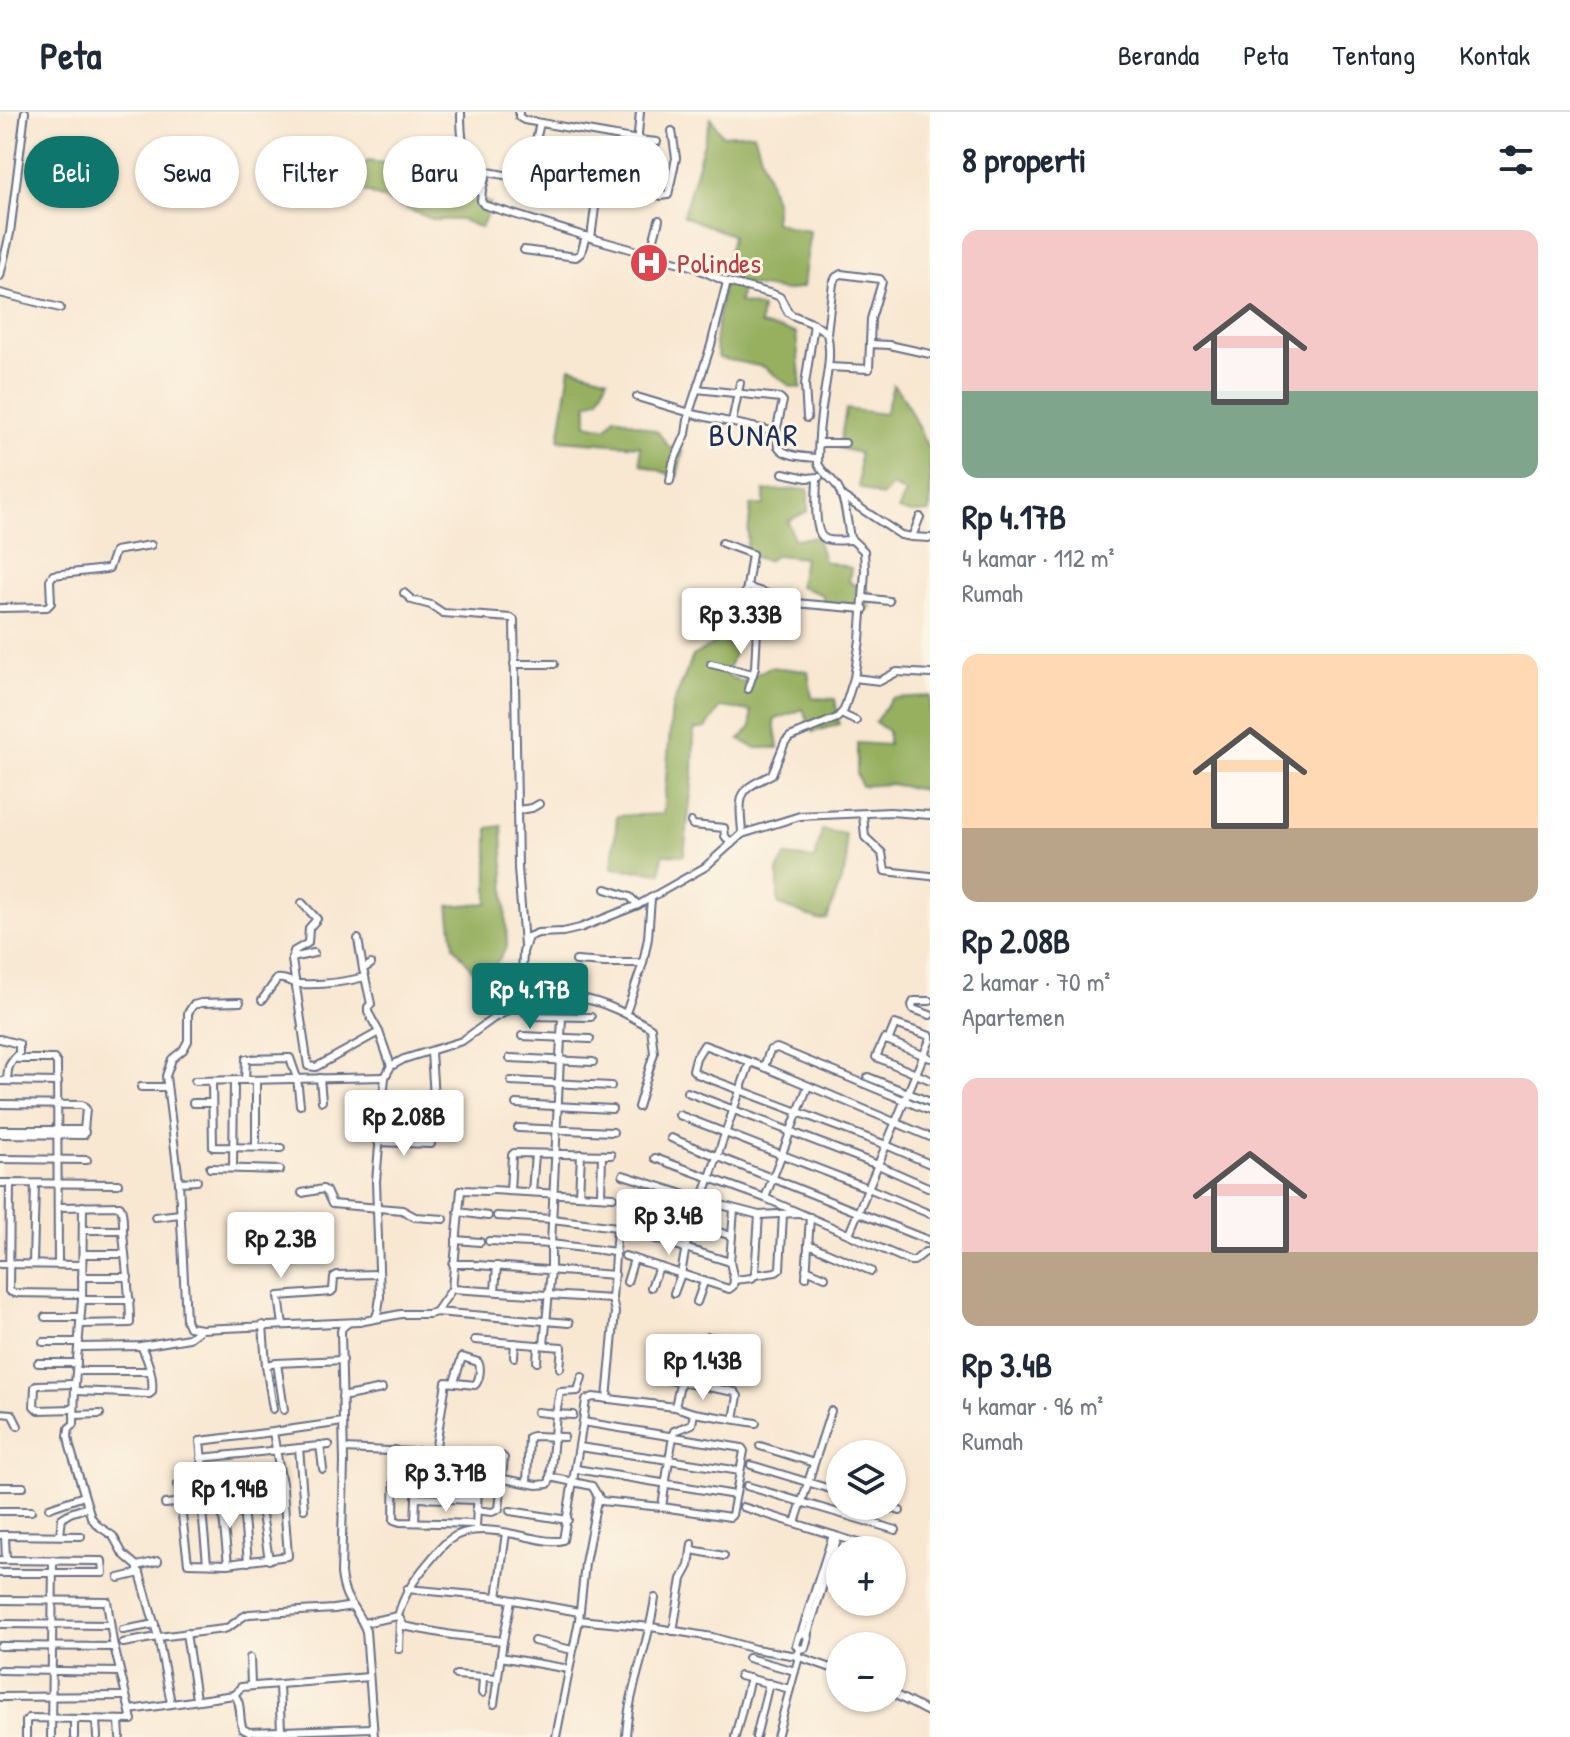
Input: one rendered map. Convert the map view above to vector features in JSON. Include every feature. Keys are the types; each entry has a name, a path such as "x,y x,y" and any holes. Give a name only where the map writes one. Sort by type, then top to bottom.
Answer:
{"street":[{"path":"0,276 10,233 25,112"},
{"path":"461,112 463,142 469,162 478,170 502,175"},
{"path":"519,112 519,117 524,120 615,136"},
{"path":"638,136 640,112"},
{"path":"537,136 540,123"},
{"path":"669,190 676,158 672,131"},
{"path":"487,172 481,195 484,205 691,266 727,282 780,297 788,312 827,333"},
{"path":"524,250 576,257 588,237 593,208"},
{"path":"650,254 659,220"},
{"path":"829,367 869,369 871,319 882,282 880,279 841,274 836,277 827,333 829,367 818,458 820,469 837,484 842,496 852,540"},
{"path":"670,481 676,452 686,434 689,413 727,282"},
{"path":"0,293 60,308"},
{"path":"807,418 805,384 814,324"},
{"path":"870,344 930,354"},
{"path":"732,422 740,383"},
{"path":"697,389 782,399 776,432 781,450 818,458"},
{"path":"637,397 689,413 776,432"},
{"path":"819,443 845,443"},
{"path":"783,473 807,478 827,475"},
{"path":"742,834 743,794 772,774 785,742 795,734 841,714 854,678 864,609 865,556 861,546 852,540 827,539 818,533 817,478"},
{"path":"842,496 901,535 930,538"},
{"path":"912,537 920,517"},
{"path":"722,543 752,554 747,587 737,620"},
{"path":"0,608 47,607 51,603 50,580 53,575 106,569 115,551 151,545"},
{"path":"747,587 803,605 864,609"},
{"path":"404,593 412,600 431,605 443,613 512,619 514,622 518,868 524,945 518,1001 529,1016 591,1017"},
{"path":"864,598 889,601"},
{"path":"716,615 737,620 757,630 753,674 748,689"},
{"path":"514,664 554,664"},
{"path":"711,664 753,674"},
{"path":"854,678 882,681 897,672 930,674"},
{"path":"841,714 856,721"},
{"path":"518,810 539,804"},
{"path":"524,945 532,934 573,930 638,905 705,867 742,834 800,816 890,812 930,815"},
{"path":"863,814 865,837 882,853 885,871 930,876"},
{"path":"691,822 693,825 724,828 731,844"},
{"path":"606,889 630,897 638,905"},
{"path":"626,1013 643,963 651,898"},
{"path":"302,903 317,917 309,928 308,943 294,951 292,958 307,1063 310,1067 316,1067 379,1032"},
{"path":"358,939 371,1004 368,1012 391,1066"},
{"path":"292,958 314,953"},
{"path":"576,961 643,963"},
{"path":"262,1000 277,979 284,978 296,984 351,980 364,973 371,964"},
{"path":"375,1319 379,1305 378,1142 385,1077 391,1066 462,1041 518,1001 580,998 626,1013 653,1030 654,1053 638,1107"},
{"path":"930,1001 914,1001 912,1005 913,1009 930,1015"},
{"path":"240,1002 193,1005 188,1013 188,1041 172,1059 166,1076 179,1182 186,1320 189,1327 351,1322 436,1312 569,1323"},
{"path":"537,1362 546,1321 551,1270 562,1017"},
{"path":"849,1234 916,1074 927,1057 930,1038 895,1024 888,1041"},
{"path":"522,1036 590,1039"},
{"path":"0,1039 19,1044 19,1053 8,1067 4,1081 58,1082"},
{"path":"927,1057 884,1039 876,1057 930,1080"},
{"path":"930,1137 704,1045 693,1065 697,1074 930,1164"},
{"path":"764,1067 770,1050 777,1048 906,1097 930,1102"},
{"path":"431,1052 435,1113"},
{"path":"245,1080 246,1059 290,1058 297,1078 300,1105"},
{"path":"510,1058 593,1062"},
{"path":"0,1059 57,1060 58,1264"},
{"path":"674,1293 686,1246 750,1062"},
{"path":"195,1081 385,1077"},
{"path":"868,1077 930,1111"},
{"path":"320,1078 322,1101"},
{"path":"256,1080 256,1147"},
{"path":"212,1081 212,1146 281,1148"},
{"path":"233,1168 234,1081"},
{"path":"511,1081 611,1086"},
{"path":"765,1198 808,1086"},
{"path":"141,1087 167,1087"},
{"path":"687,1092 930,1188"},
{"path":"193,1103 212,1103"},
{"path":"0,1104 84,1106 86,1109 84,1130 0,1132"},
{"path":"516,1104 612,1109"},
{"path":"679,1115 930,1214"},
{"path":"518,1128 613,1132"},
{"path":"671,1138 930,1241"},
{"path":"378,1142 431,1144"},
{"path":"532,1192 535,1154"},
{"path":"579,1195 581,1154"},
{"path":"510,1191 512,1155 611,1155"},
{"path":"601,1196 602,1155"},
{"path":"655,1158 765,1198 910,1261 930,1252"},
{"path":"0,1159 87,1160"},
{"path":"210,1168 280,1170"},
{"path":"623,1175 759,1215 801,1213"},
{"path":"179,1182 197,1181"},
{"path":"0,1183 118,1184"},
{"path":"10,1183 11,1293 130,1300"},
{"path":"33,1264 35,1184"},
{"path":"302,1193 323,1189 332,1204 406,1211 415,1217 444,1219"},
{"path":"436,1312 452,1289 461,1190 613,1197"},
{"path":"623,1199 731,1236"},
{"path":"83,1206 82,1297 74,1424 69,1428 68,1436 91,1517 113,1536 123,1554 138,1570 155,1624 171,1703"},
{"path":"45,1317 130,1323 122,1208 58,1207"},
{"path":"625,1256 727,1290 733,1286 734,1280 730,1262 734,1209"},
{"path":"458,1212 488,1216"},
{"path":"155,1217 180,1214"},
{"path":"734,1280 780,1269 783,1214"},
{"path":"755,1275 759,1215"},
{"path":"497,1216 617,1227 730,1262"},
{"path":"806,1277 810,1217"},
{"path":"607,1399 615,1312 612,1299 617,1227"},
{"path":"83,1230 123,1230"},
{"path":"456,1240 480,1242"},
{"path":"489,1241 616,1252"},
{"path":"808,1244 871,1271"},
{"path":"83,1254 125,1254"},
{"path":"627,1282 634,1259"},
{"path":"0,1264 82,1265"},
{"path":"453,1264 615,1275"},
{"path":"495,1291 497,1266"},
{"path":"651,1287 659,1267"},
{"path":"806,1269 825,1277"},
{"path":"283,1325 279,1296 331,1292 337,1275 378,1274"},
{"path":"82,1277 128,1277"},
{"path":"697,1302 704,1282"},
{"path":"452,1289 612,1299"},
{"path":"351,1322 345,1324 341,1331 344,1449 341,1573 343,1591 363,1623 367,1640 374,1737"},
{"path":"263,1325 273,1409"},
{"path":"43,1342 141,1346 189,1338 201,1329"},
{"path":"669,1354 740,1366 744,1343 708,1337"},
{"path":"475,1340 562,1347 560,1368"},
{"path":"514,1357 515,1343"},
{"path":"100,1414 38,1410 34,1406 35,1387 149,1394 153,1389 150,1371 141,1346"},
{"path":"435,1452 446,1382 475,1385 481,1365 462,1357 454,1382"},
{"path":"675,1407 686,1357"},
{"path":"266,1365 343,1360"},
{"path":"38,1363 77,1363"},
{"path":"277,1363 284,1410"},
{"path":"77,1371 150,1371"},
{"path":"503,1479 544,1485 549,1482 560,1392 578,1391 582,1377"},
{"path":"658,1378 735,1392 738,1396 734,1419"},
{"path":"342,1397 382,1389"},
{"path":"395,1450 394,1520 476,1527 559,1542 565,1537 588,1398 675,1407 756,1423"},
{"path":"795,1523 831,1411"},
{"path":"537,1412 573,1415"},
{"path":"0,1413 12,1414 18,1426"},
{"path":"662,1507 672,1436 675,1430 692,1424 694,1413"},
{"path":"204,1480 202,1440 343,1422"},
{"path":"550,1477 592,1486 601,1501 732,1515 744,1451 742,1448 583,1422"},
{"path":"269,1560 255,1475 178,1484 188,1563 228,1564 269,1560 287,1557 283,1489 273,1432"},
{"path":"527,1483 529,1437 564,1437"},
{"path":"320,1445 323,1469"},
{"path":"201,1458 329,1445"},
{"path":"760,1446 814,1463"},
{"path":"579,1447 740,1471"},
{"path":"299,1448 304,1509"},
{"path":"344,1449 503,1456 499,1509 492,1512 476,1510"},
{"path":"415,1522 418,1451"},
{"path":"476,1527 480,1453"},
{"path":"552,1459 562,1460"},
{"path":"751,1465 826,1488"},
{"path":"576,1469 735,1495"},
{"path":"394,1474 479,1477"},
{"path":"747,1486 896,1530"},
{"path":"0,1487 23,1487"},
{"path":"165,1504 283,1489"},
{"path":"556,1737 598,1495"},
{"path":"49,1508 84,1496"},
{"path":"242,1496 248,1562"},
{"path":"221,1498 228,1564"},
{"path":"416,1498 477,1500"},
{"path":"201,1500 207,1563"},
{"path":"60,1535 62,1518 88,1507"},
{"path":"743,1507 836,1536"},
{"path":"0,1511 31,1511"},
{"path":"510,1511 568,1520"},
{"path":"399,1649 399,1618 407,1589 449,1540 476,1527"},
{"path":"497,1597 506,1533"},
{"path":"0,1573 103,1573 102,1561 3,1560 3,1535 81,1536"},
{"path":"673,1631 682,1579 689,1566 692,1547 724,1556"},
{"path":"51,1737 53,1560"},
{"path":"119,1578 158,1561"},
{"path":"777,1737 795,1671 796,1645 799,1635 804,1635 826,1567"},
{"path":"407,1589 497,1597 579,1616 712,1637 755,1649 798,1654 826,1665"},
{"path":"626,1737 655,1598"},
{"path":"0,1600 107,1601 114,1647 132,1720 27,1719 26,1737"},
{"path":"494,1704 511,1601"},
{"path":"123,1643 224,1629 249,1614 352,1606"},
{"path":"363,1623 399,1618"},
{"path":"399,1618 404,1626 412,1628 503,1641"},
{"path":"0,1624 110,1625"},
{"path":"123,1630 155,1624"},
{"path":"186,1633 196,1699"},
{"path":"534,1641 572,1650"},
{"path":"0,1646 114,1647"},
{"path":"500,1657 569,1669"},
{"path":"250,1658 251,1685"},
{"path":"748,1658 795,1671"},
{"path":"0,1670 120,1672"},
{"path":"456,1675 497,1678"},
{"path":"740,1676 790,1689"},
{"path":"130,1710 234,1695 241,1687 251,1685 369,1677"},
{"path":"482,1693 483,1678"},
{"path":"735,1737 750,1678"},
{"path":"756,1737 769,1683"},
{"path":"279,1685 280,1734"},
{"path":"234,1695 239,1699 243,1729 249,1732 280,1734 373,1728"},
{"path":"0,1697 126,1696"},
{"path":"906,1700 930,1713"},
{"path":"74,1720 74,1737"},
{"path":"96,1720 97,1737"},
{"path":"119,1720 120,1737"}],"green space":[{"path":"711,118 722,135 754,133 776,204 774,221 790,228 810,231 803,287 786,291 743,284 739,302 762,308 760,325 796,333 801,388 790,386 764,367 719,358 715,345 732,235 683,216"},
{"path":"367,162 383,163 383,199 367,192"},
{"path":"486,201 491,204 481,228 462,220 434,220 405,208 486,208"},
{"path":"570,367 608,378 599,398 587,404 587,424 607,428 615,416 658,432 669,447 683,452 677,477 641,464 640,446 559,440"},
{"path":"893,385 904,398 930,448 930,512 898,510 906,493 892,486 882,497 859,487 859,453 839,448 846,409 885,414"},
{"path":"808,489 808,511 788,521 794,539 817,537 824,561 851,568 849,582 872,593 870,609 823,607 823,595 799,586 804,558 777,555 767,561 746,554 751,505 764,505 764,491"},
{"path":"720,640 736,649 726,675 742,682 770,667 808,671 812,698 835,699 839,724 813,732 803,709 774,720 778,748 756,748 739,740 751,727 751,711 721,707 706,728 694,730 693,775 684,855 663,854 661,873 612,868 617,816 663,814 672,707 693,656"},
{"path":"930,696 930,791 890,784 861,786 857,774 857,743 888,745 888,731 875,722 892,698"},
{"path":"502,826 507,947 495,965 495,982 482,982 454,946 449,906 488,903 488,828"},
{"path":"822,830 845,834 847,864 827,919 818,920 778,904 778,869 785,856 815,859"}],"place":[{"name":"Polindes","path":"649,263"}],"district":[{"name":"BUNAR","path":"754,434"}]}
